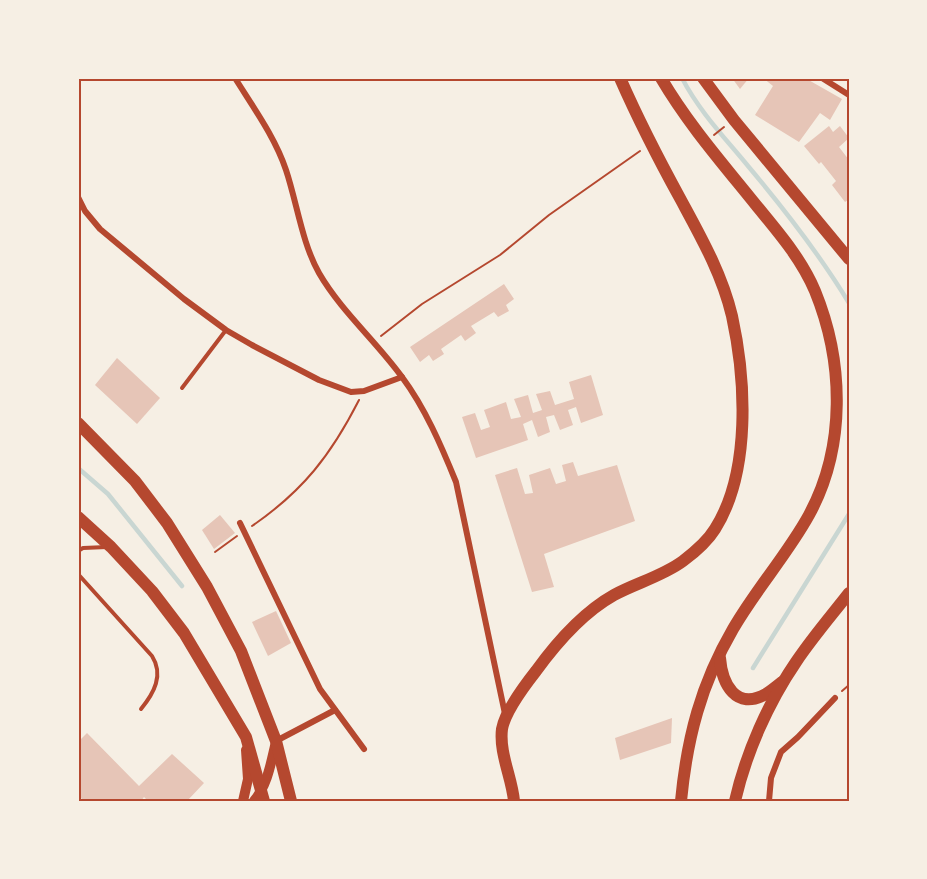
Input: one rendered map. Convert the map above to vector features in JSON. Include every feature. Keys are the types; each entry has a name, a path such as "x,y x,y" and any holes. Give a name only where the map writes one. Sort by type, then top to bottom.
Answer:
{"main road":[{"path":"514,801 502,744 502,730 506,718 534,674 559,640 587,614 612,596 681,563 700,547 715,530 736,478 741,443 741,402 740,362 732,316 718,273 620,78"},
{"path":"661,78 705,142 790,247 802,267 824,316 837,377 835,435 822,487 810,514 796,537 751,600 720,654 694,719 685,761 681,801"},
{"path":"703,78 734,120 849,260"},
{"path":"78,423 135,481 167,523 193,563 241,651 276,741 291,801"},
{"path":"78,517 111,547 152,591 184,633 246,737 259,798"},
{"path":"735,801 757,735 784,681 796,661 849,593"},
{"path":"720,654 721,673 725,684 730,692 739,697 751,699 765,695 784,681"}],"street":[{"path":"235,78 270,136 285,167 310,253 319,272 335,297 402,377 429,423 456,482 506,718"},
{"path":"822,78 849,95"},
{"path":"78,197 85,211 100,229 226,330 319,380 351,392 364,391 402,377"},
{"path":"240,523 308,669 364,749"},
{"path":"770,801 771,778 781,752 835,698"},
{"path":"259,798 269,772 276,741 336,710"},
{"path":"243,801 248,779 246,737"}],"lane":[{"path":"182,388 226,330"},
{"path":"78,551 83,548 111,547"},
{"path":"78,574 152,656 158,666 158,678 154,690 141,709"}],"path":[{"path":"714,135 725,126"},
{"path":"374,341 422,304 500,255 549,215 652,142"},
{"path":"215,552 279,508 306,481 347,424 364,391"}],"building":[{"path":"732,78 749,78 740,89"},
{"path":"763,78 805,78 842,99 830,120 820,113 799,142 755,115 773,86"},
{"path":"829,126 833,132 840,126 849,138 839,147 849,160 849,199 845,202 832,185 836,181 804,146"},
{"path":"504,284 514,299 506,305 509,311 498,317 494,312 471,326 476,333 465,341 461,335 441,349 444,354 433,361 429,355 420,362 410,347"},
{"path":"117,358 160,398 137,424 95,385"},
{"path":"591,375 603,415 581,423 576,407 568,410 573,425 560,430 554,415 546,417 550,432 538,437 532,420 523,424 528,440 476,458 462,417 475,413 481,430 490,427 484,410 506,402 511,419 521,417 514,399 528,395 533,413 542,410 536,394 550,391 555,405 574,399 569,382"},
{"path":"573,462 578,476 617,465 635,521 544,554 554,587 532,592 495,475 517,468 525,494 533,493 529,475 550,468 556,484 566,481 562,465"},
{"path":"220,515 235,533 214,549 202,530"},
{"path":"276,611 291,643 268,656 252,622"},
{"path":"672,718 671,743 620,760 615,738"},
{"path":"87,733 139,786 172,754 204,783 187,801 148,801 144,797 141,801 84,801 78,795 78,742"}],"waterway":[{"path":"682,78 704,113 801,233 849,303"},
{"path":"78,468 108,494 182,586"},
{"path":"753,668 849,514"}]}
